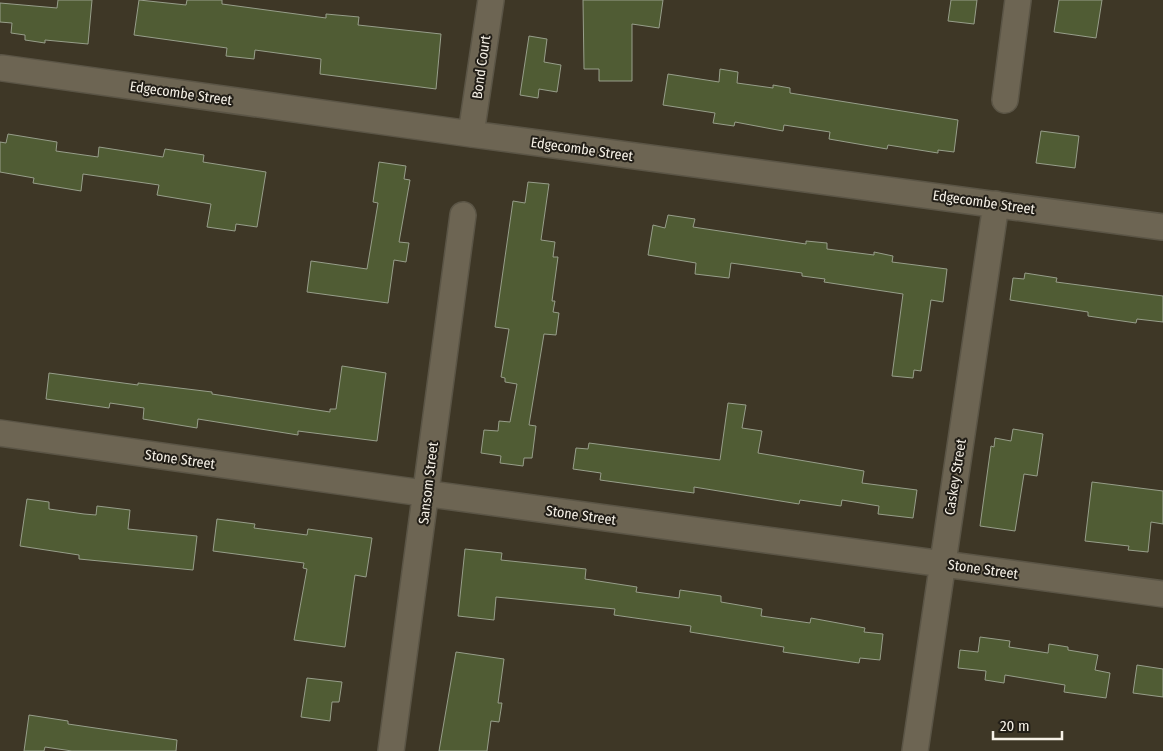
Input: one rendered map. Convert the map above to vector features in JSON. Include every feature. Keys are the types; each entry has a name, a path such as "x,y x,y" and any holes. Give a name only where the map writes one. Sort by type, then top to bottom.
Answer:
{"street":[{"name":"Bond Court","path":"471,134 491,0"},
{"path":"1005,100 1018,0"},
{"name":"Edgecombe Street","path":"2,68 471,134 1163,227"},
{"name":"Caskey Street","path":"915,751 996,204"},
{"name":"Sansom Street","path":"391,751 463,215"},
{"name":"Stone Street","path":"0,433 427,494 1163,594"}],"building":[{"path":"58,0 92,0 88,44 45,40 45,43 25,40 25,35 11,33 12,23 0,22 0,3 57,8"},
{"path":"139,0 186,5 187,0 222,0 222,4 326,18 326,14 359,17 358,25 441,34 436,89 320,74 321,59 255,50 254,59 226,56 227,48 134,35"},
{"path":"583,0 663,0 659,28 632,24 632,81 599,81 599,69 584,69"},
{"path":"951,0 977,0 974,24 948,21"},
{"path":"1059,0 1102,0 1096,38 1054,32"},
{"path":"529,36 547,39 544,62 561,65 557,92 539,89 538,98 520,95"},
{"path":"720,69 738,72 737,83 773,88 773,85 790,88 790,93 958,120 954,152 938,150 938,153 888,145 887,149 829,139 830,132 784,125 783,131 735,122 734,126 713,123 715,113 663,105 668,74 719,82"},
{"path":"1041,131 1079,136 1075,168 1036,163"},
{"path":"8,134 57,142 56,151 98,157 99,147 163,157 165,149 204,155 203,162 266,172 257,227 236,224 235,231 207,227 211,204 157,195 159,185 83,174 81,191 33,183 34,178 0,172 0,142 6,143"},
{"path":"379,162 406,166 404,179 410,180 399,242 409,243 406,262 394,260 388,303 307,292 311,261 367,269 378,203 373,202"},
{"path":"528,182 549,184 541,240 555,242 553,257 558,257 552,301 555,301 553,312 559,313 556,335 544,334 529,425 536,426 532,458 524,458 523,466 500,463 501,456 481,453 484,430 498,431 499,421 510,422 517,384 505,382 505,378 501,377 509,329 495,327 513,201 525,203"},
{"path":"668,215 695,219 693,227 806,244 806,241 827,243 827,249 874,255 874,252 893,256 892,262 947,269 943,302 931,300 921,371 914,370 913,378 892,376 903,294 824,282 825,279 802,276 802,273 731,263 729,278 695,274 696,263 648,255 653,225 665,228"},
{"path":"1025,273 1057,278 1056,282 1163,296 1163,322 1137,319 1136,323 1088,316 1088,312 1010,300 1013,278 1024,279"},
{"path":"342,366 386,373 377,441 298,431 298,435 198,419 197,428 143,419 144,408 110,403 109,408 46,399 49,373 138,385 138,383 212,392 212,394 330,412 330,409 336,409"},
{"path":"728,403 746,405 742,428 762,431 758,453 864,471 862,483 917,490 913,518 878,514 879,506 842,500 841,506 800,500 799,504 694,487 694,493 600,480 601,473 573,469 576,448 588,449 589,443 720,460"},
{"path":"1013,429 1043,434 1037,476 1024,474 1015,531 980,526 991,446 994,447 995,438 1011,441"},
{"path":"1092,482 1163,491 1163,524 1151,522 1148,552 1128,550 1129,546 1085,541"},
{"path":"27,499 49,502 49,509 84,514 96,515 97,506 130,510 128,529 197,536 193,570 79,559 79,555 20,546"},
{"path":"217,519 255,524 254,528 307,535 308,529 372,538 366,577 355,575 345,647 294,640 307,569 303,568 304,563 213,551"},
{"path":"465,549 502,553 501,560 586,569 585,579 637,587 636,592 679,598 680,590 721,596 721,602 762,609 761,616 810,623 811,618 865,628 864,632 883,634 880,660 860,658 859,663 783,652 784,647 690,632 691,626 614,615 615,609 496,597 494,620 458,616"},
{"path":"980,637 1010,641 1009,647 1048,653 1049,644 1068,647 1068,650 1098,655 1095,670 1110,673 1106,698 1064,692 1065,685 1005,675 1004,683 985,680 986,671 958,668 960,650 978,652"},
{"path":"456,652 504,659 498,703 502,703 499,722 491,721 487,751 439,751"},
{"path":"1137,665 1163,669 1163,697 1133,693"},
{"path":"307,678 342,682 339,702 332,702 330,721 301,717"},
{"path":"29,715 68,721 68,724 177,740 176,751 72,751 45,747 44,751 24,751"}]}
